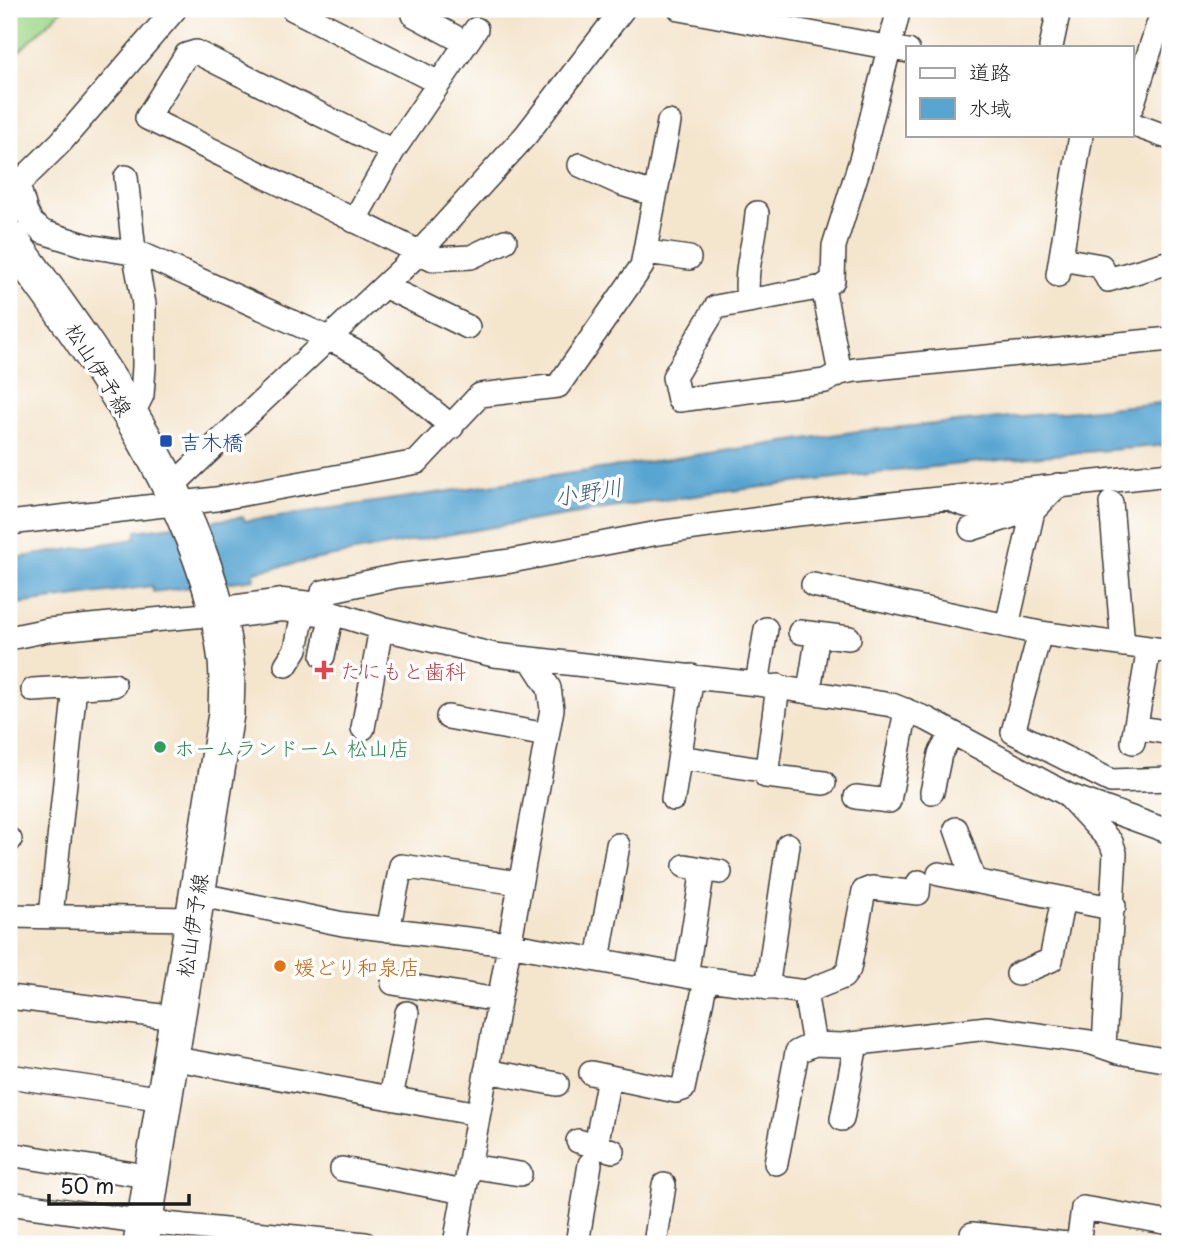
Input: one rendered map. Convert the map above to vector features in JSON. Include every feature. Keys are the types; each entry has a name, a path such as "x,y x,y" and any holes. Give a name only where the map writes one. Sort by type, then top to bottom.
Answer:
{"main road":[{"name":"松山伊予線","path":"9,238 78,332 177,499"},
{"path":"177,499 201,556 215,610"},
{"name":"松山伊予線","path":"143,1233 226,714 226,661 215,610"}],"street":[{"path":"174,9 104,95 13,189 26,212 43,232 88,246 134,251 372,360 452,427"},
{"path":"293,9 439,83"},
{"path":"354,221 393,151 471,36 414,15 418,9"},
{"path":"177,499 328,338 418,254 526,135 623,9"},
{"path":"680,9 899,50"},
{"path":"900,9 899,50 834,246 833,281 823,287 716,307 674,377 679,400 825,381 840,373 1170,339"},
{"path":"1051,46 1059,9"},
{"path":"1134,100 1159,22 1168,9"},
{"path":"393,151 196,52 186,55 147,118 418,254 448,260 471,257 505,241"},
{"path":"9,523 417,462 480,395 558,386 642,266 647,252 654,194 669,122"},
{"path":"1134,125 1170,138"},
{"path":"1081,136 1060,267 1101,266 1108,280 1170,262"},
{"path":"580,165 622,184 654,194"},
{"path":"126,177 134,251 144,303 142,395 138,403 126,412"},
{"path":"748,301 746,265 756,235 757,213"},
{"path":"647,252 689,258"},
{"path":"384,286 468,327"},
{"path":"823,287 840,373"},
{"path":"323,656 319,610 323,592 397,576 511,561 658,533 947,496 1170,474"},
{"path":"971,529 1033,511 1058,485"},
{"path":"947,496 976,509 1009,507 1033,511"},
{"path":"1111,503 1123,645"},
{"path":"1007,626 1033,511"},
{"path":"813,585 1040,633 1159,650 1134,735 1170,733"},
{"path":"9,638 48,630 215,610 282,605 319,610 470,651 809,691 906,710 1059,791 1170,832"},
{"path":"286,665 319,610"},
{"path":"363,728 381,628"},
{"path":"766,629 766,776 824,783"},
{"path":"809,691 809,633 849,638"},
{"path":"1040,633 1013,732 1111,781 1170,779"},
{"path":"455,1244 553,698 531,660"},
{"path":"673,799 692,676"},
{"path":"33,690 114,685"},
{"path":"51,916 75,687"},
{"path":"856,797 890,801 906,710"},
{"path":"448,716 547,734"},
{"path":"932,792 940,754 952,733"},
{"path":"680,757 767,771"},
{"path":"1059,791 1102,775"},
{"path":"1059,791 1111,842 1116,864 1104,1046"},
{"path":"956,829 974,881"},
{"path":"598,960 618,845"},
{"path":"767,988 788,845"},
{"path":"388,930 401,866 519,883"},
{"path":"577,1244 593,1155 600,1075 676,1091 684,1089 696,978 703,869"},
{"path":"9,916 51,916 194,906 508,944 696,978 805,992 843,977 849,970 864,891 872,888 918,893 929,878 974,881 1114,906"},
{"path":"1018,974 1051,960 1063,899"},
{"path":"393,983 498,1000"},
{"path":"805,992 814,1044"},
{"path":"9,997 177,1018"},
{"path":"391,1098 407,1013"},
{"path":"776,1163 797,1052 814,1044 856,1044 986,1028 1104,1046 1118,1052 1170,1061"},
{"path":"842,1119 856,1044"},
{"path":"171,1058 478,1114"},
{"path":"486,1071 557,1084"},
{"path":"9,1076 164,1099"},
{"path":"9,1154 152,1177"},
{"path":"469,1166 520,1174"},
{"path":"342,1169 464,1192"},
{"path":"655,1244 664,1185"},
{"path":"9,1203 143,1233 365,1244"},
{"path":"971,1244 972,1234 1079,1244 1083,1208 1170,1223"}],"green space":[{"path":"9,9 63,9 9,61"}],"water":[{"name":"小野川","path":"1170,402 1170,445 940,466 710,494 595,510 367,549 254,572 254,579 153,592 152,586 9,605 9,559 135,539 136,531 243,517 245,521 859,431"}],"place":[{"name":"吉木橋","path":"166,441"},
{"name":"たにもと歯科","path":"324,670"},
{"name":"ホームランドーム 松山店","path":"160,747"},
{"name":"媛どり和泉店","path":"280,966"}]}
